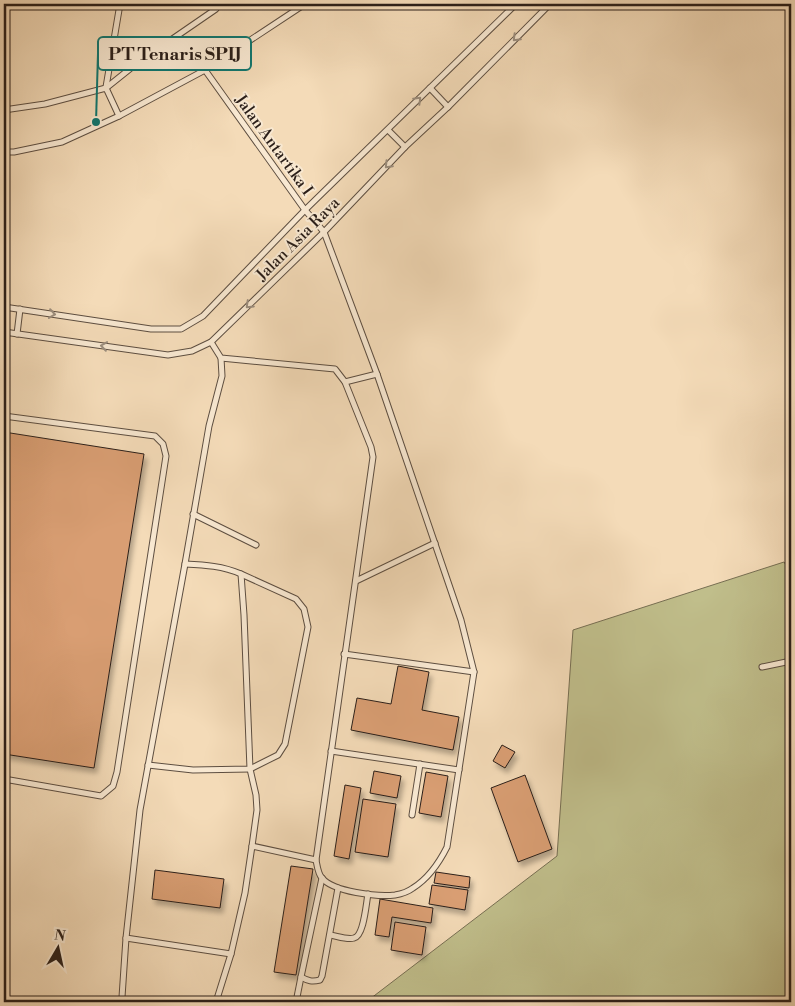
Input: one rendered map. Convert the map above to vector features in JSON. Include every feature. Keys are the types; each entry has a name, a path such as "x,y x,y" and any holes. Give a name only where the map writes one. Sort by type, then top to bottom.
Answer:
{"lane":[{"path":"119,116 106,88 120,4"},
{"path":"4,110 44,104 106,88 136,64 210,14 219,4"},
{"path":"4,152 14,152 62,142 119,116 205,70 305,4"},
{"name":"Jalan Asia Raya","path":"4,307 151,329 181,329 202,316 305,210 516,4"},
{"name":"Jalan Asia Raya","path":"4,332 168,355 192,351 211,342 324,232 405,147 448,107 550,4"},
{"name":"Jalan Antartika I","path":"205,70 305,210 324,232 378,374 461,620 474,672"},
{"path":"430,88 448,107"},
{"path":"388,130 405,147"},
{"path":"16,334 20,309"},
{"path":"125,1002 122,997 126,938 140,810 209,426 222,376 221,358 211,342"},
{"path":"221,358 335,369 345,382 373,456 316,860 322,878 296,1002"},
{"path":"345,382 378,374"},
{"path":"4,416 155,436 163,444 166,456 117,772 113,786 101,796 4,779"},
{"path":"193,514 256,545"},
{"path":"356,581 435,543"},
{"path":"148,764 193,770 250,768 278,755 286,744 308,627 304,609 296,599 229,569 211,565 185,564"},
{"path":"216,1002 232,954 245,893 256,810 256,795 250,768 241,574"},
{"path":"322,878 338,888 368,894 397,895 413,888 439,864 447,847 474,672 344,654"},
{"path":"762,667 791,660"},
{"path":"331,751 459,770"},
{"path":"412,815 420,764"},
{"path":"252,846 316,860"},
{"path":"301,977 313,982 320,980 322,976 338,888"},
{"path":"330,935 353,939 358,936 362,930 368,894"},
{"path":"126,938 232,954"}],"shaded area":[{"path":"784,562 791,573 791,1002 366,1002 557,856 573,630"}],"building":[{"path":"4,432 144,454 94,768 4,754"},
{"path":"398,666 429,672 422,710 459,717 453,750 351,730 357,698 391,704"},
{"path":"502,745 515,752 505,768 493,761"},
{"path":"374,771 401,776 397,798 370,793"},
{"path":"426,772 448,776 441,817 419,813"},
{"path":"525,775 552,849 518,862 491,788"},
{"path":"345,785 361,788 349,859 334,856"},
{"path":"363,799 396,804 388,857 355,852"},
{"path":"291,866 313,869 296,975 274,972"},
{"path":"155,870 224,879 220,908 152,899"},
{"path":"436,872 470,877 469,888 434,883"},
{"path":"432,885 468,890 465,910 429,904"},
{"path":"380,899 433,908 431,923 392,917 389,937 375,935"},
{"path":"395,922 426,927 422,955 391,950"}],"place":[{"name":"PT Tenaris SPIJ","path":"96,122"}]}
